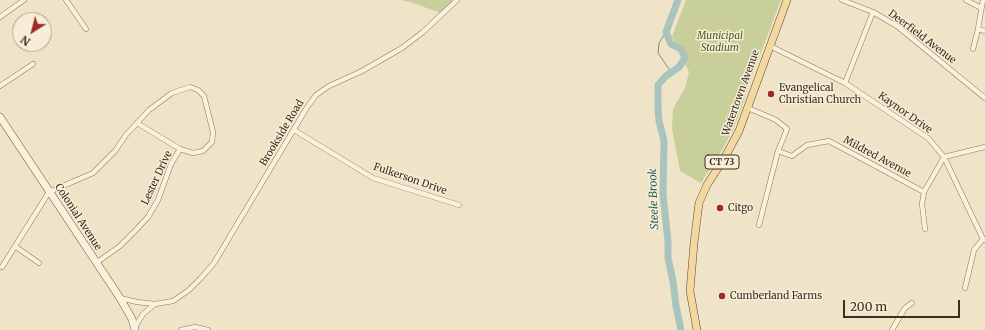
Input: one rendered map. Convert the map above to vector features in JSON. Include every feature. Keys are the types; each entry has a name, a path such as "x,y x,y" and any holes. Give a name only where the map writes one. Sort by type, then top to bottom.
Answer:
{"main road":[{"name":"Watertown Avenue","path":"697,330 690,291 699,203 707,185 733,144 788,0"}],"street":[{"path":"0,17 24,0"},
{"path":"66,0 86,29"},
{"name":"Brookside Road","path":"120,298 155,304 173,301 189,290 214,262 306,109 316,95 329,86 368,68 402,48 423,32 458,0"},
{"name":"Deerfield Avenue","path":"842,0 873,12 896,26 985,98"},
{"path":"966,0 981,8"},
{"path":"973,49 983,0"},
{"path":"845,83 873,12"},
{"path":"978,29 985,31"},
{"name":"Kaynor Drive","path":"770,46 845,83 928,138 944,158 984,239"},
{"path":"0,86 33,64"},
{"path":"2,267 16,247 49,192 93,173 115,151 126,135 137,123 154,106 172,93 190,87 198,90 204,96 213,132 212,142 204,151 192,153 180,149 137,123"},
{"path":"748,108 776,120 788,129 778,151 759,225"},
{"name":"Colonial Avenue","path":"0,117 120,298 132,319 135,328"},
{"name":"Fulkerson Drive","path":"294,130 373,178 459,205"},
{"name":"Mildred Avenue","path":"778,151 792,156 807,145 829,141 924,192"},
{"path":"925,229 922,204 924,192 944,158 985,148"},
{"name":"Lester Drive","path":"96,263 120,246 148,217 158,200 171,164 180,149"},
{"path":"965,288 974,250 984,239"},
{"path":"16,247 39,263"},
{"path":"892,330 905,308 912,303"},
{"path":"135,328 143,314 155,304"},
{"path":"181,330 195,327 208,330"}],"green space":[{"path":"402,0 453,0 440,13"},
{"name":"Municipal Stadium","path":"686,0 781,0 733,130 701,183 680,171 672,129 673,109 685,88 689,72 672,36"}],"waterway":[{"name":"Steele Brook","path":"678,0 666,32 671,44 681,49 685,58 679,67 666,76 658,85 658,108 659,121 664,141 663,195 668,241 668,258 681,330"},
{"name":"Steele Brook","path":"666,32 659,43 658,53 671,72"}],"place":[{"name":"Evangelical Christian Church","path":"771,94"},
{"name":"Citgo","path":"720,208"},
{"name":"Cumberland Farms","path":"722,296"}]}
